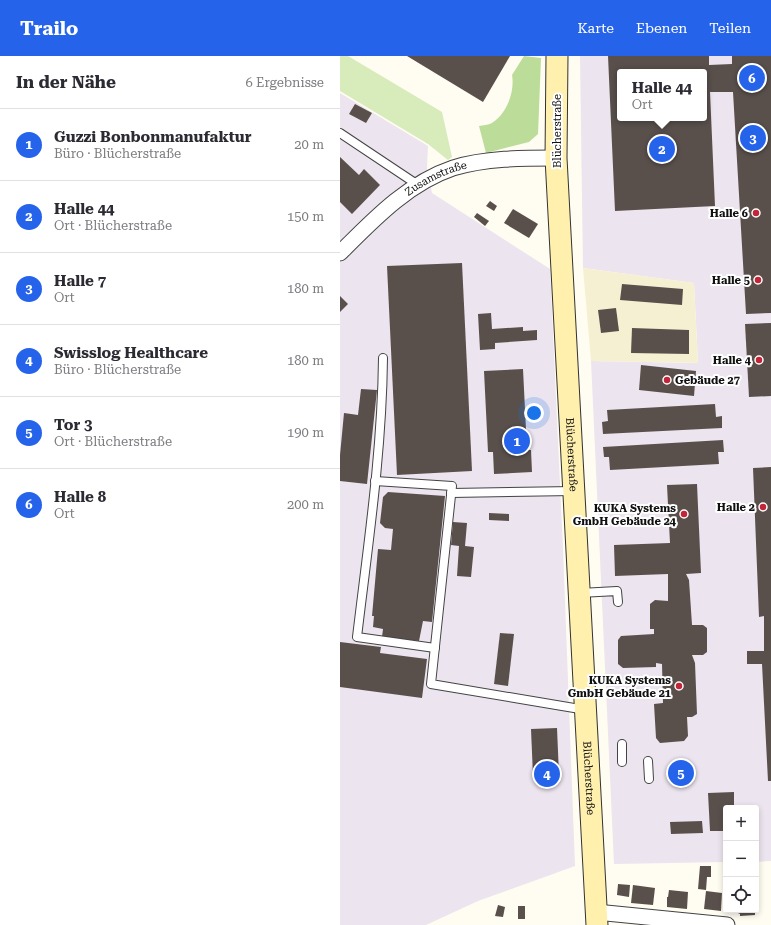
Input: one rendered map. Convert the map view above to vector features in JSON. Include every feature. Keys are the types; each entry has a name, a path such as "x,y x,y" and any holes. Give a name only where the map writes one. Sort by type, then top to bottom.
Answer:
{"main road":[{"name":"Blücherstraße","path":"557,56 556,158 596,918"}],"street":[{"name":"Zusamstraße","path":"340,253 375,218 418,185 434,176 468,164 556,158"},
{"path":"596,918 727,925"}],"lane":[{"path":"340,133 418,185"},
{"path":"383,358 383,397 357,637 435,648"},
{"path":"375,481 452,486 431,684 586,710"},
{"path":"451,493 574,492"},
{"path":"580,593 617,591 618,602"},
{"path":"622,744 622,762"},
{"path":"648,761 649,779"}],"shaded area":[{"path":"580,56 771,56 771,861 759,862 759,805 723,805 723,862 614,864 591,361 698,363 694,283 583,268"},
{"path":"340,93 428,146 427,168 432,193 550,269 563,549 575,866 478,901 426,925 340,925"},
{"path":"583,268 694,283 698,363 591,361"}],"green space":[{"path":"340,56 348,56 442,112 452,157 448,160 428,144 340,91"},
{"path":"524,56 541,58 538,134 529,142 486,153 479,126 492,123 506,108 511,95 513,81 512,75"}],"building":[{"path":"407,56 510,56 483,102"},
{"path":"608,56 709,56 709,65 732,64 732,56 771,56 771,313 746,314 733,92 710,92 715,206 615,211"},
{"path":"355,104 372,113 366,123 349,114"},
{"path":"340,157 359,175 364,169 380,185 352,214 340,202"},
{"path":"490,201 497,206 494,211 486,206"},
{"path":"513,209 538,224 529,238 504,223"},
{"path":"477,213 489,221 485,226 474,217"},
{"path":"462,263 472,471 397,475 387,266"},
{"path":"622,284 683,289 682,305 620,300"},
{"path":"340,296 348,304 340,312"},
{"path":"616,308 619,331 601,333 598,310"},
{"path":"491,313 492,329 523,327 523,331 537,330 537,340 495,343 495,349 480,350 478,314"},
{"name":"Halle 4","path":"771,323 771,396 749,397 745,324"},
{"path":"632,328 689,330 689,354 631,353"},
{"name":"Gebäude 27","path":"641,365 696,371 694,396 639,390"},
{"path":"523,369 527,450 531,450 532,472 494,474 493,452 488,452 484,371"},
{"path":"361,389 377,390 367,484 340,481 340,455 344,413 358,415"},
{"path":"715,404 716,417 722,416 722,428 603,434 602,422 608,421 607,410"},
{"path":"723,440 724,452 718,452 719,464 610,470 609,457 604,457 603,447"},
{"path":"771,467 771,781 768,781 762,664 747,664 747,651 764,651 764,616 759,617 753,468"},
{"path":"697,484 701,573 686,574 689,580 692,625 703,625 707,628 707,652 703,655 692,655 695,663 697,714 692,717 687,717 688,736 684,741 660,743 656,738 654,704 663,703 662,664 656,663 656,667 623,668 618,664 618,640 621,636 654,634 654,629 650,629 650,604 655,600 668,601 668,574 615,576 614,545 670,543 667,485"},
{"path":"388,492 445,496 432,622 423,621 419,641 382,637 383,629 373,627 374,616 372,616 378,549 391,550 393,529 385,528 380,523 383,497"},
{"path":"489,513 509,514 509,521 489,520"},
{"path":"453,522 467,523 465,546 474,547 471,577 457,576 459,546 451,545"},
{"path":"500,633 514,634 508,686 494,684"},
{"path":"340,642 381,647 380,653 427,659 422,698 340,687"},
{"path":"557,728 559,775 533,776 531,729"},
{"path":"694,766 695,778 668,780 668,768"},
{"path":"734,792 734,805 723,805 723,831 710,831 708,793"},
{"path":"702,821 703,833 671,834 670,822"},
{"path":"700,866 711,866 711,877 707,877 706,890 698,889"},
{"path":"618,884 630,885 629,897 617,895"},
{"path":"633,885 655,888 653,905 631,903"},
{"path":"669,890 688,892 687,909 667,907"},
{"path":"706,891 722,893 721,911 704,909"},
{"path":"498,905 505,907 503,917 495,916"},
{"path":"518,906 525,906 525,919 518,919"},
{"path":"738,913 755,913 755,915 740,916"}],"place":[{"name":"Halle 8","path":"752,78"},
{"name":"Halle 7","path":"753,138"},
{"name":"Halle 44","path":"662,149"},
{"name":"Halle 6","path":"756,213"},
{"name":"Halle 5","path":"758,280"},
{"name":"Halle 4","path":"759,360"},
{"name":"Gebäude 27","path":"667,380"},
{"name":"Guzzi Bonbonmanufaktur","path":"517,441"},
{"name":"Halle 2","path":"763,507"},
{"name":"KUKA Systems GmbH Gebäude 24","path":"684,514"},
{"name":"KUKA Systems GmbH Gebäude 21","path":"679,686"},
{"name":"Tor 3","path":"681,773"},
{"name":"Swisslog Healthcare","path":"547,774"}]}
